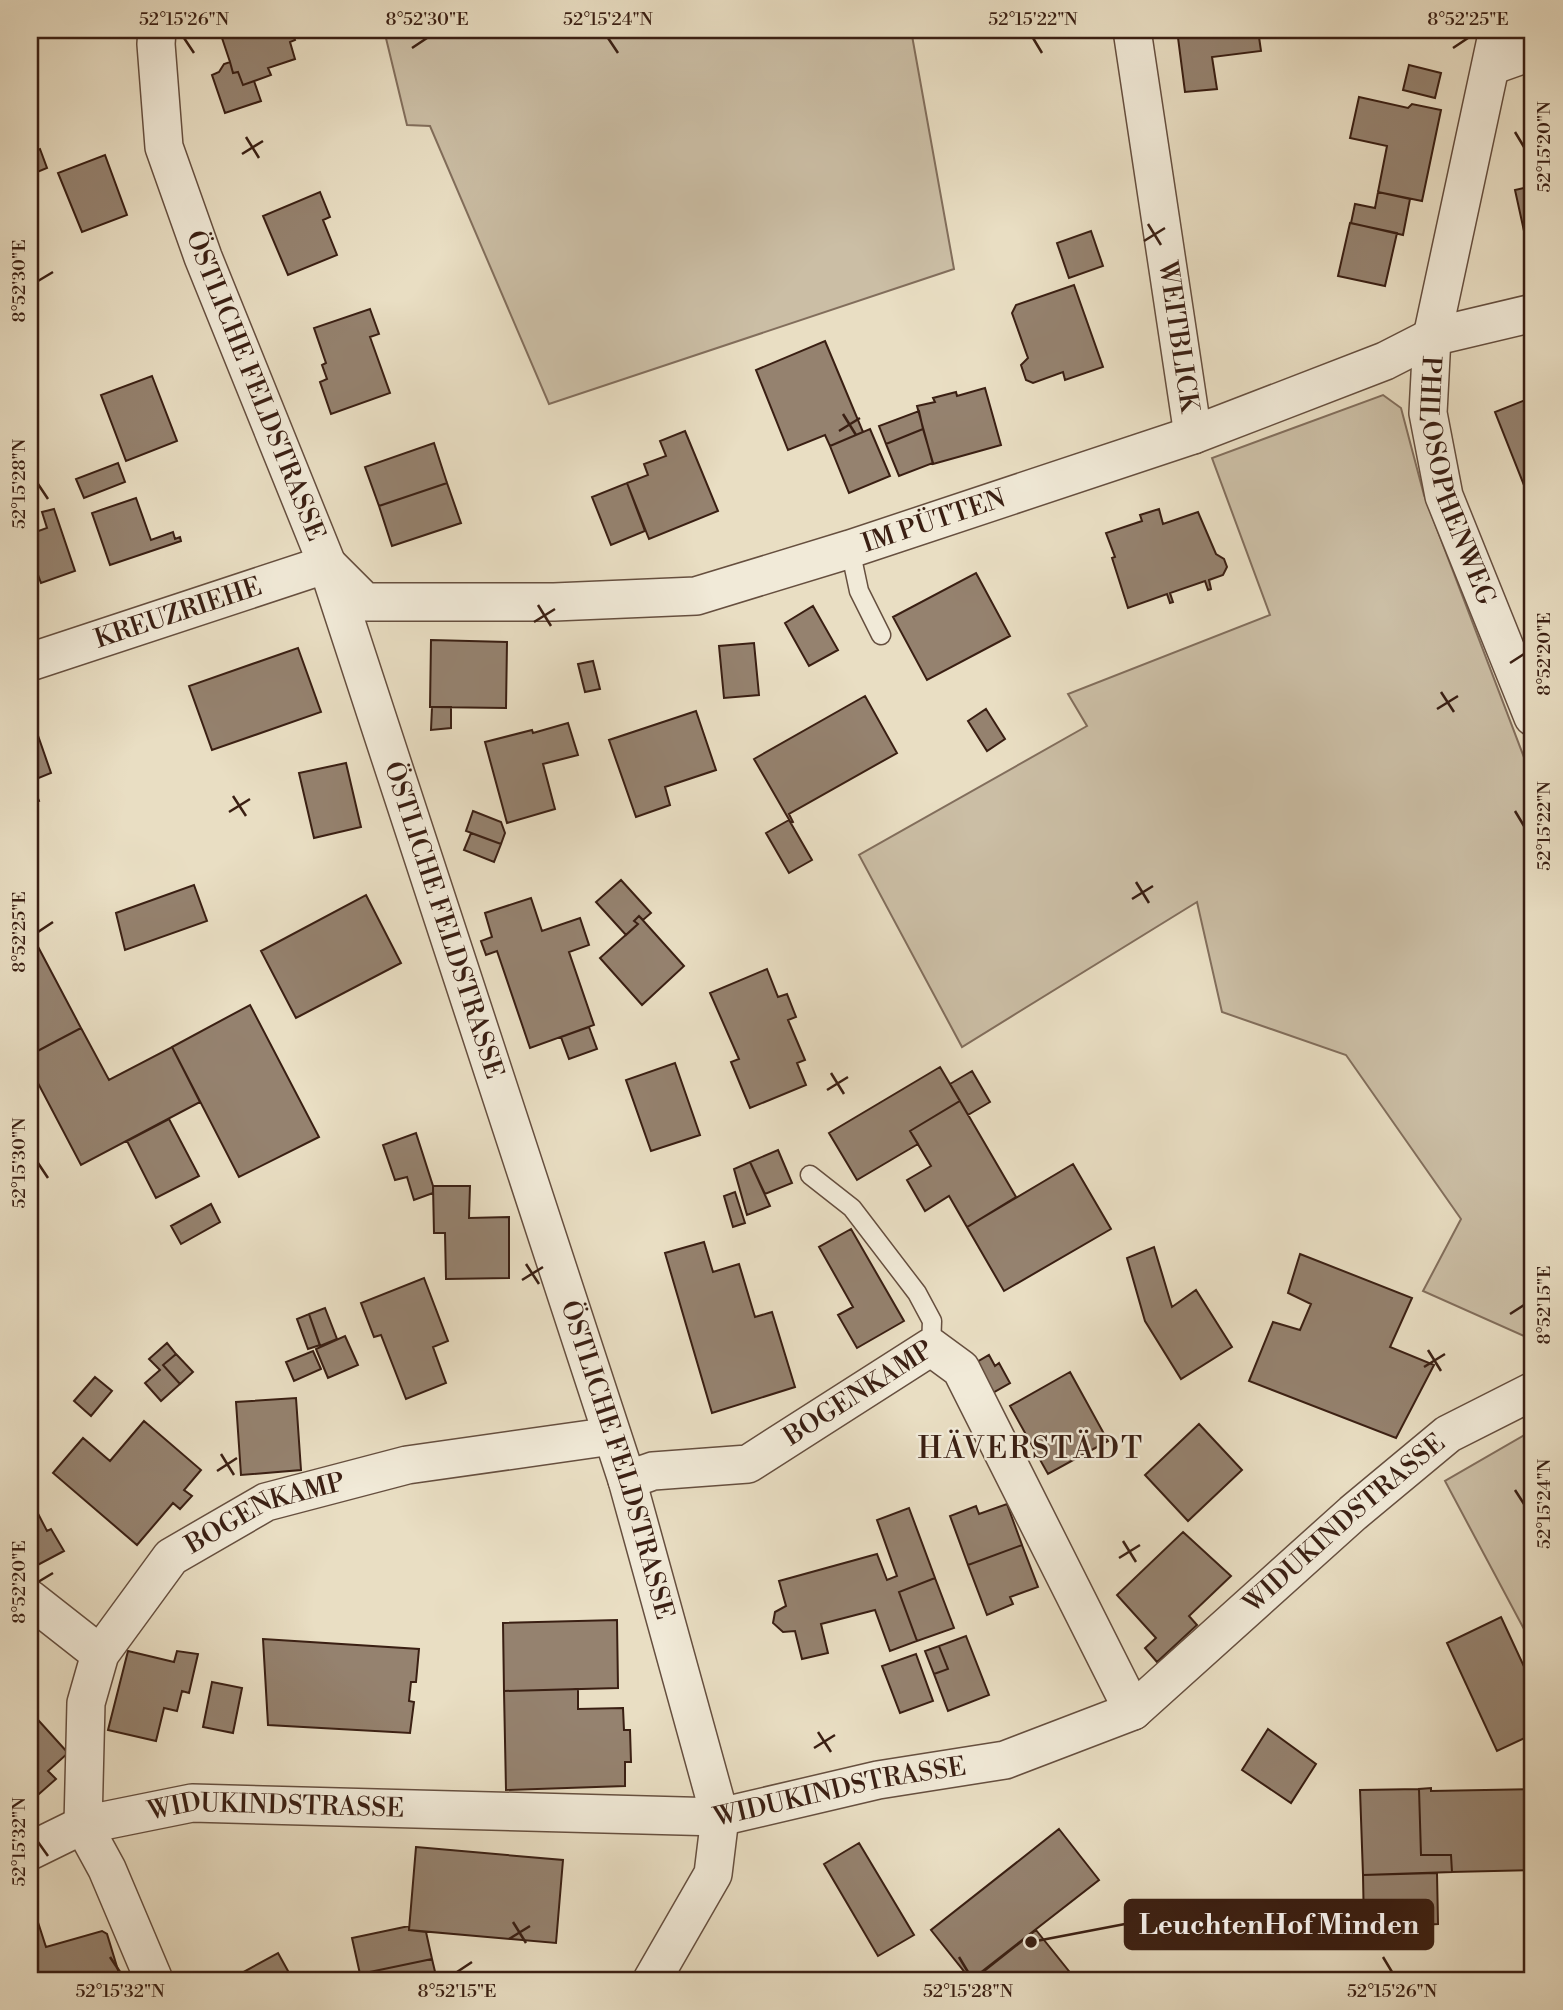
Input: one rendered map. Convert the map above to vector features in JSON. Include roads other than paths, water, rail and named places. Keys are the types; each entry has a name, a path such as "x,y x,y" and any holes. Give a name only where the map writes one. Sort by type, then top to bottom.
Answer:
{"street":[{"name":"ÖSTLICHE FELDSTRASSE","path":"157,30 164,147 204,257 327,564 627,1480 720,1817"},
{"name":"WEITBLICK","path":"1132,30 1193,435"},
{"name":"PHILOSOPHENWEG","path":"1497,30 1432,337 1428,413 1444,496 1533,717"},
{"path":"1491,66 1533,51"},
{"name":"IM PÜTTEN","path":"327,564 365,602 554,602 696,596 850,549 1193,435 1385,361 1432,337 1533,313"},
{"name":"KREUZRIEHE","path":"30,662 327,564"},
{"name":"BOGENKAMP","path":"627,1480 653,1471 748,1464 931,1348 961,1369 1133,1711"},
{"name":"WIDUKINDSTRASSE","path":"30,1852 83,1825 192,1803 720,1817 878,1780 1005,1760 1133,1711 1353,1513 1448,1434 1533,1391"},
{"name":"BOGENKAMP","path":"83,1825 86,1703 100,1654 171,1557 266,1502 407,1465 612,1436"},
{"path":"30,1599 100,1654"},
{"path":"652,1980 713,1874 720,1817"},
{"path":"83,1825 107,1869 154,1980"}],"lane":[{"path":"850,549 859,591 881,635"},
{"path":"810,1175 852,1208 917,1293 932,1321 931,1348"}],"place":[{"name":"LeuchtenHof Minden","path":"1031,1942"}],"district":[{"name":"HÄVERSTÄDT","path":"1031,1449"}]}
